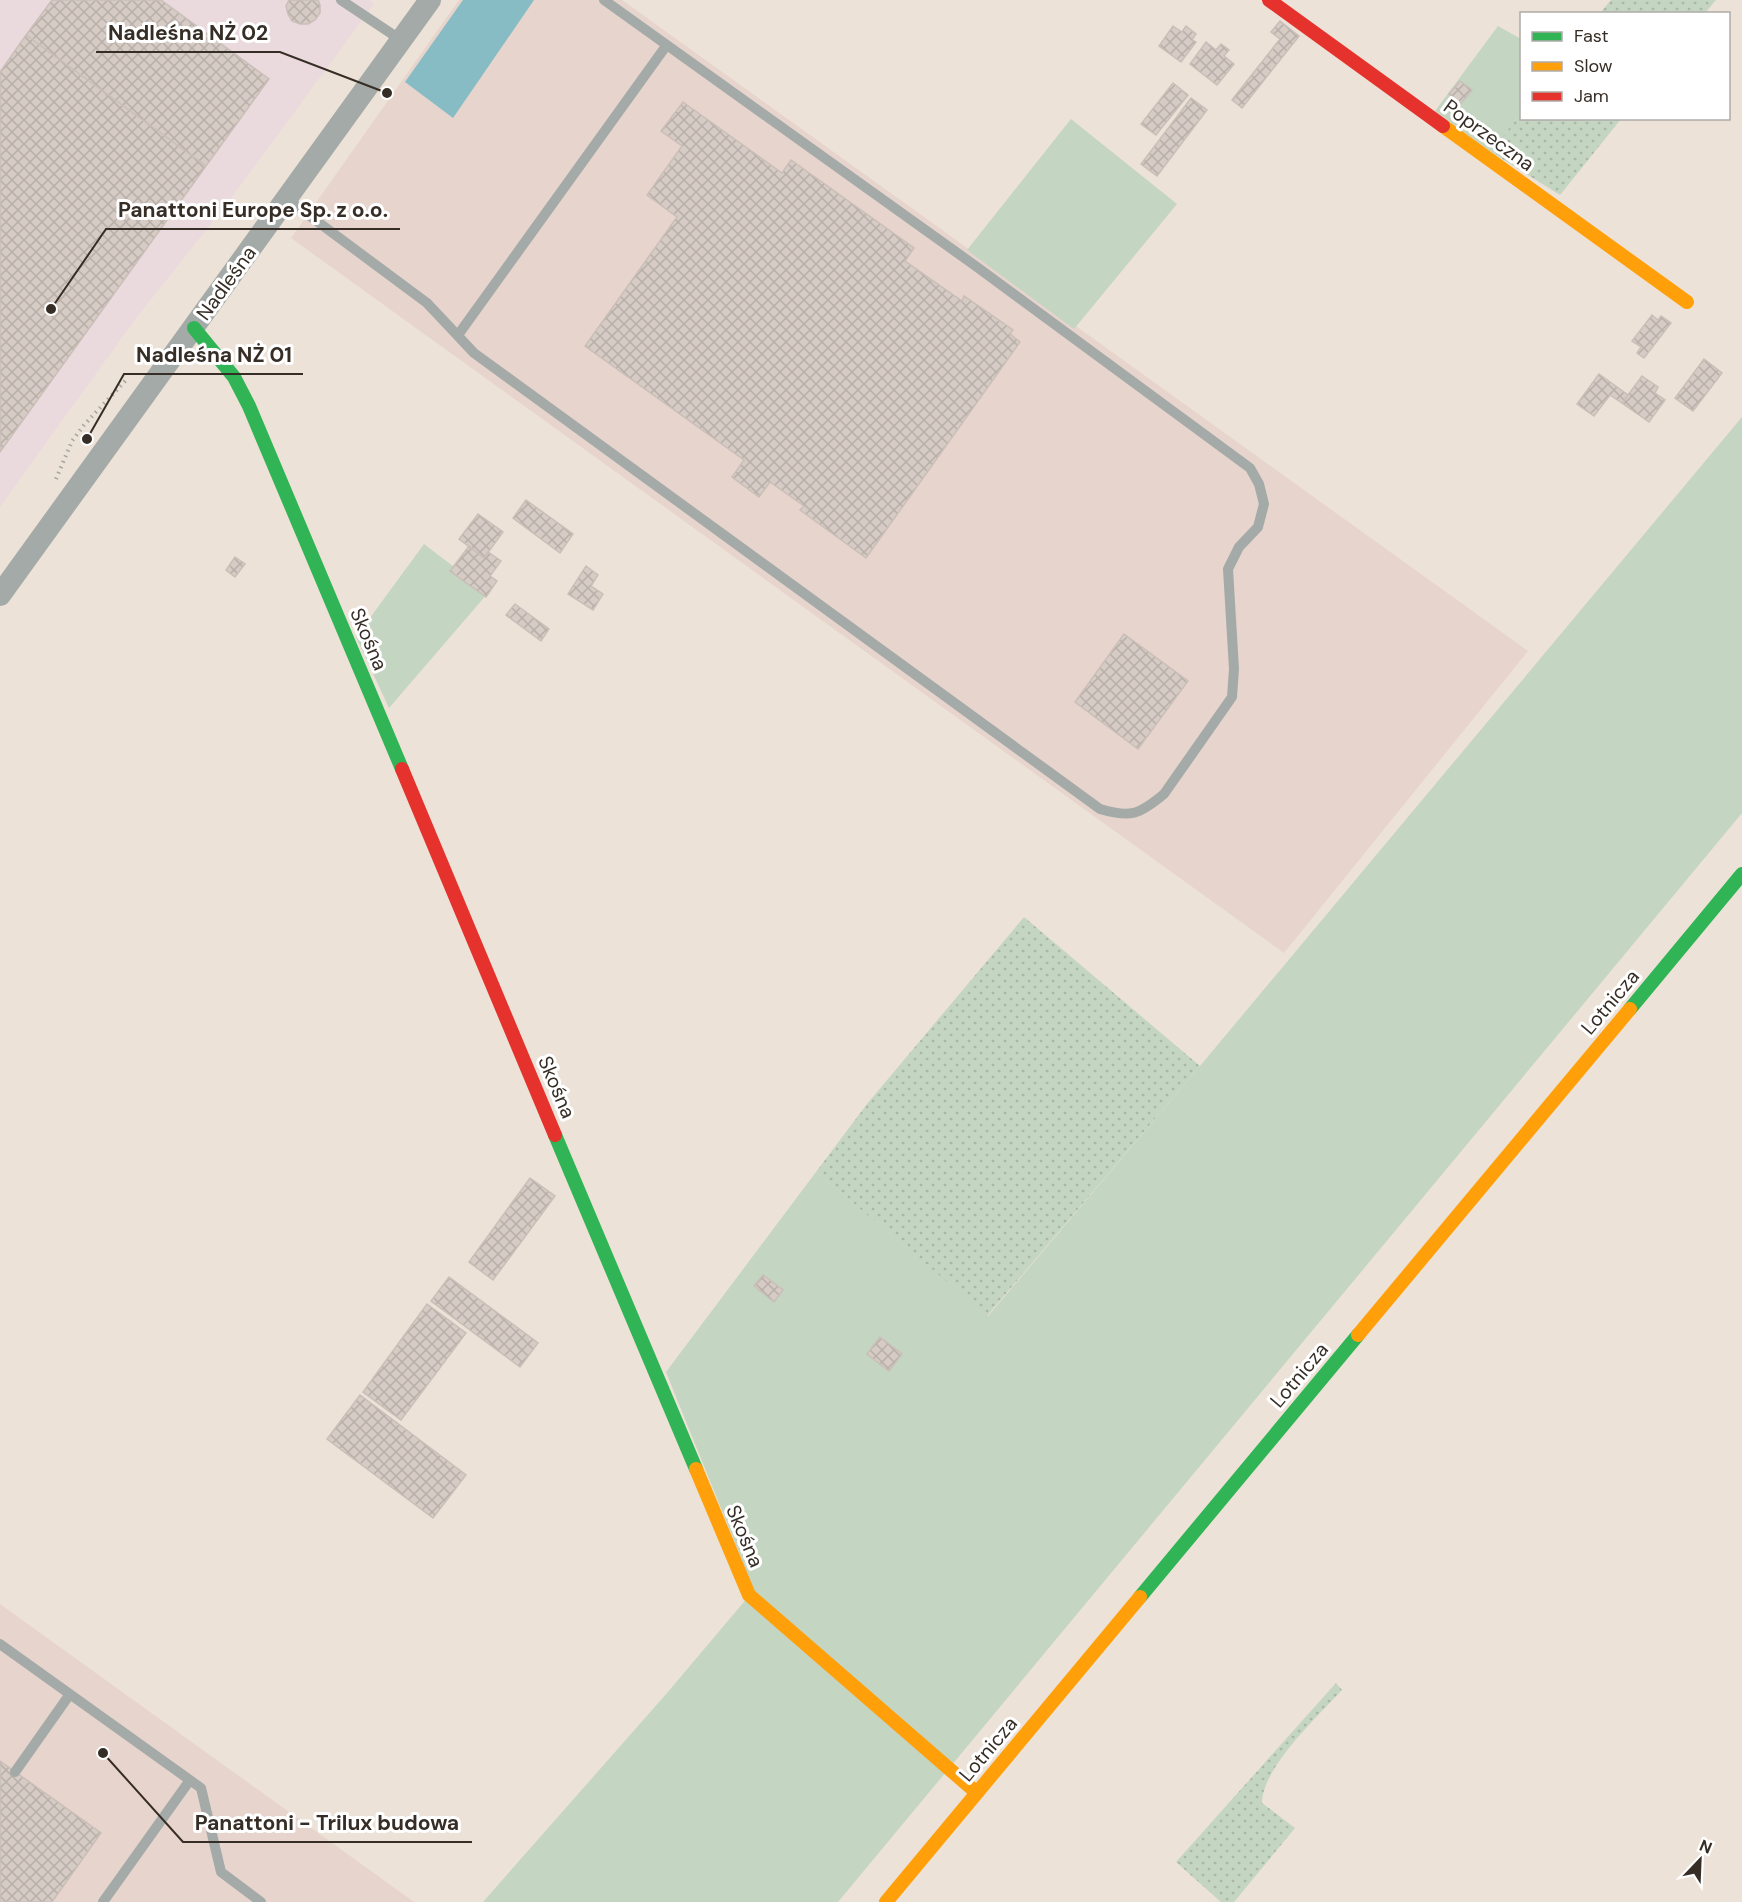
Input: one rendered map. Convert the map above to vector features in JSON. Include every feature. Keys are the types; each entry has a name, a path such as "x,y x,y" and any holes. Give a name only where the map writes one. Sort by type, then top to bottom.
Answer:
{"street":[{"name":"Nadleśna","path":"0,596 430,0"},
{"name":"Poprzeczna","path":"1269,0 1687,302"},
{"name":"Skośna","path":"194,328 234,377 249,406 749,1595 977,1792"},
{"name":"Lotnicza","path":"886,1902 1742,874"}],"lane":[{"path":"341,0 401,40"},
{"path":"287,199 427,303 474,353 1100,809 1119,814 1135,813 1150,806 1164,794 1232,697 1233,669 1228,570 1239,547 1258,527 1264,504 1259,484 1250,468 977,267 604,0"},
{"path":"458,335 666,46"},
{"path":"0,1644 201,1788 221,1872 261,1902"},
{"path":"15,1772 70,1694"},
{"path":"103,1902 190,1780"}],"shaded area":[{"path":"0,0 369,0 374,4 229,201 134,321 0,507"},
{"path":"459,0 622,0 1528,651 1284,953 291,238"},
{"path":"0,1604 414,1902 0,1902"}],"green space":[{"path":"1611,0 1716,0 1706,12 1601,12"},
{"path":"1498,26 1520,38 1520,113 1491,152 1435,111"},
{"path":"1520,113 1520,120 1620,120 1560,195 1491,152"},
{"path":"1071,119 1177,204 1074,329 967,250"},
{"path":"1742,417 1742,813 838,1902 483,1902 667,1693 754,1590 666,1372 816,1172 988,1316"},
{"path":"424,544 488,593 389,708 356,637"},
{"path":"1024,917 1200,1066 987,1316 816,1172 867,1104"},
{"path":"1336,1683 1342,1690 1293,1743 1271,1774 1264,1789 1262,1803 1295,1828 1234,1902 1221,1902 1176,1862"}],"water":[{"path":"463,0 534,0 453,118 405,82"}],"building":[{"path":"52,0 161,0 269,79 206,166 26,35"},
{"path":"289,0 318,0 320,13 308,24 292,21 286,6"},
{"path":"1280,21 1299,36 1242,108 1232,100 1280,39 1271,32"},
{"path":"1173,26 1182,32 1186,26 1196,34 1192,40 1196,42 1181,62 1159,46"},
{"path":"26,35 206,166 0,452 0,72"},
{"path":"1206,42 1216,50 1221,44 1229,50 1224,56 1234,64 1217,85 1190,64"},
{"path":"1460,81 1472,90 1461,103 1449,94"},
{"path":"1173,83 1188,95 1156,135 1141,124"},
{"path":"1191,98 1207,110 1157,176 1141,164"},
{"path":"683,102 782,173 791,160 914,248 905,261 962,301 964,296 1013,330 1010,334 1020,342 866,558 800,510 804,506 770,482 759,497 732,477 744,460 585,346 677,217 647,195 682,146 661,131"},
{"path":"1652,315 1658,320 1661,316 1671,323 1644,358 1637,353 1641,347 1632,341"},
{"path":"1704,359 1722,373 1693,411 1675,398"},
{"path":"1599,374 1628,395 1622,403 1610,395 1594,416 1577,404"},
{"path":"1642,376 1658,387 1655,393 1665,400 1649,422 1622,403"},
{"path":"526,500 573,534 560,553 513,518"},
{"path":"478,514 503,532 484,558 459,539"},
{"path":"469,546 484,558 488,552 501,561 490,576 497,581 486,597 450,571"},
{"path":"235,557 245,564 235,577 226,570"},
{"path":"586,566 598,575 591,586 603,594 593,610 568,594"},
{"path":"515,604 549,629 541,641 506,615"},
{"path":"1124,634 1188,681 1138,749 1075,702"},
{"path":"530,1178 555,1196 493,1280 469,1262"},
{"path":"763,1275 783,1290 774,1302 754,1286"},
{"path":"449,1277 538,1343 520,1367 431,1301"},
{"path":"427,1304 466,1333 401,1420 363,1392"},
{"path":"880,1337 902,1354 889,1371 867,1354"},
{"path":"360,1395 466,1475 433,1518 327,1439"},
{"path":"0,1761 101,1833 52,1902 0,1902"}],"traffic: fast":[{"path":"194,328 234,377 249,406 402,769"},
{"path":"1630,1009 1742,874"},
{"path":"555,1135 696,1469"},
{"path":"1140,1597 1358,1335"}],"traffic: slow":[{"path":"1443,126 1687,302"},
{"path":"1358,1335 1630,1009"},
{"path":"696,1469 749,1595 977,1793"},
{"path":"886,1902 1140,1597"}],"traffic: jam":[{"path":"1269,0 1443,126"},
{"path":"402,769 555,1135"}],"place":[{"name":"Nadleśna NŻ 02","path":"387,93"},
{"name":"Panattoni Europe Sp. z o.o.","path":"51,309"},
{"name":"Nadleśna NŻ 01","path":"87,439"},
{"name":"Panattoni - Trilux budowa","path":"103,1753"}]}
